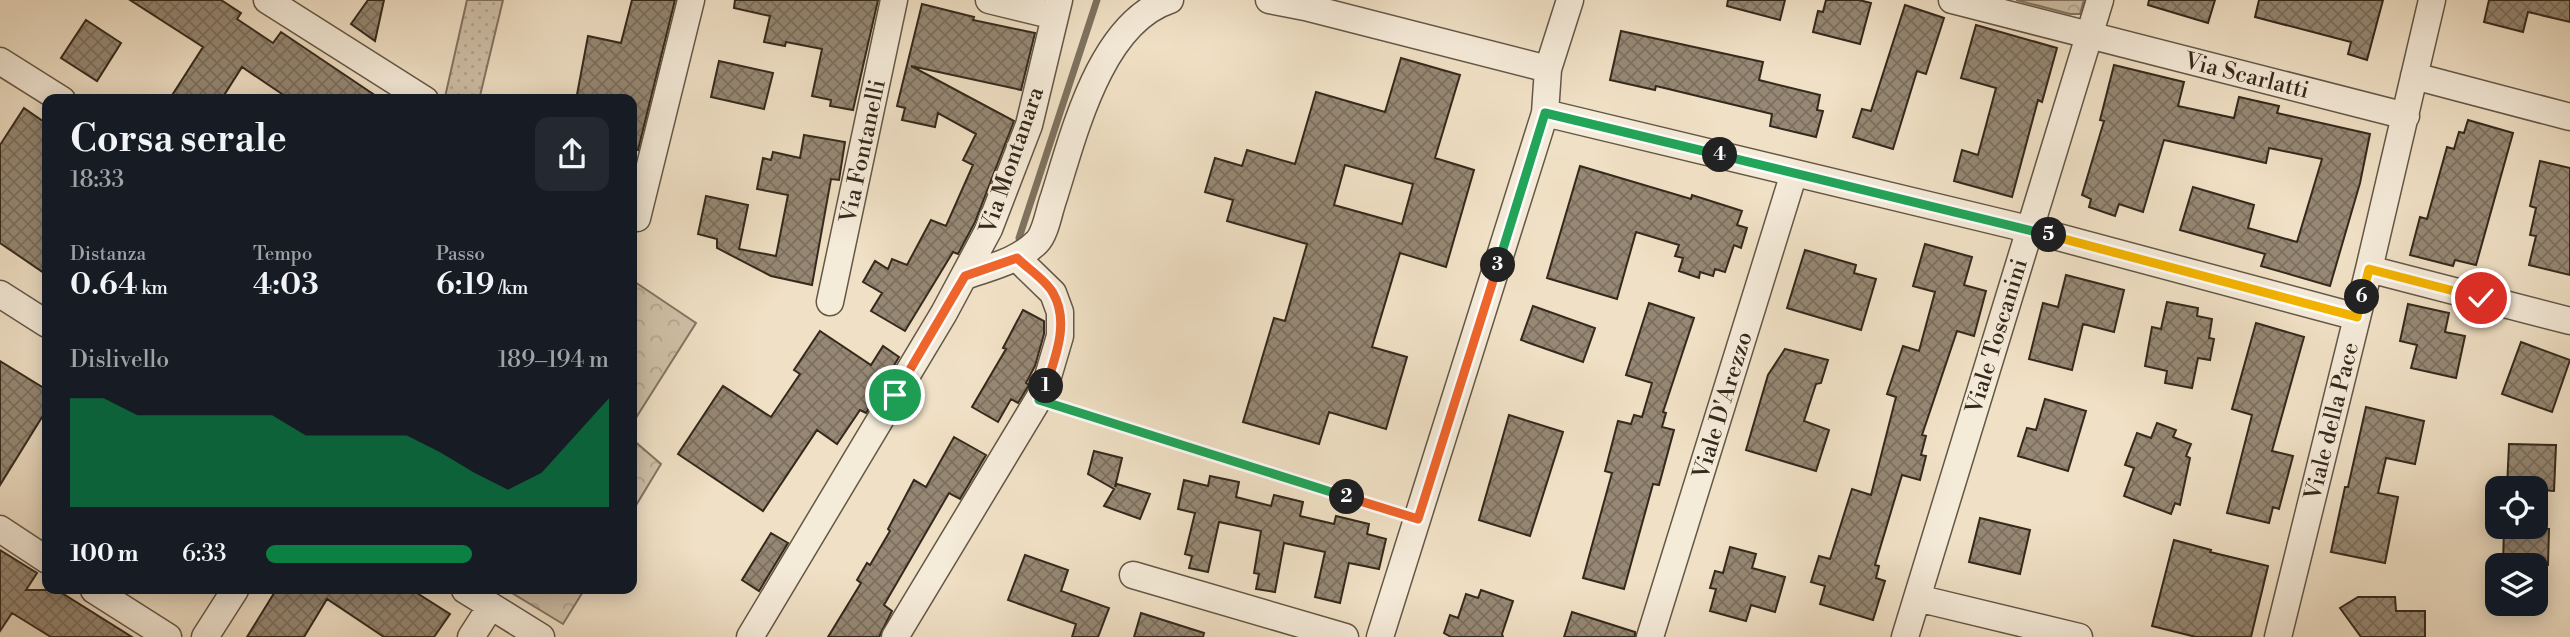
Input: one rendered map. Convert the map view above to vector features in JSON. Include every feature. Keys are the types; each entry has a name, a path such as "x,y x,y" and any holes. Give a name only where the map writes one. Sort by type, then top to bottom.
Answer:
{"street":[{"path":"637,218 691,0"},
{"name":"Via Fontanelli","path":"830,302 894,0"},
{"path":"989,0 1057,8"},
{"path":"965,276 1017,258 1040,240 1088,95 1105,59 1132,25 1155,5 1170,0"},
{"path":"1269,0 1303,4 1548,69"},
{"path":"1380,637 1545,113 1548,69 1570,0"},
{"name":"Via Scarlatti","path":"1952,0 2406,116"},
{"name":"Viale Toscanini","path":"1905,637 2100,0"},
{"name":"Viale della Pace","path":"2278,637 2432,0"},
{"path":"278,3 416,94"},
{"name":"Via Montanara","path":"750,637 965,276 989,229 1028,125 1057,8"},
{"path":"0,61 52,94"},
{"path":"2414,75 2570,117"},
{"path":"1545,113 2028,229 2357,317"},
{"name":"Viale D'Arezzo","path":"1650,637 1794,173"},
{"path":"895,637 1044,390 1060,336 1060,312 1053,293 1017,258"},
{"path":"2369,269 2570,321"},
{"path":"0,294 42,321"},
{"path":"0,529 42,557"},
{"path":"1133,575 1345,637"},
{"path":"100,594 168,637"},
{"path":"205,637 232,594"},
{"path":"472,594 541,637"},
{"path":"1917,598 2079,637"},
{"path":"471,637 491,606"}],"path":[{"path":"1039,400 1418,519"}],"green space":[{"path":"467,0 503,0 480,94 446,94"},
{"path":"2016,0 2084,0 2080,14 2070,14"},
{"path":"637,283 696,323 637,416"},
{"path":"637,443 661,464 637,504"},
{"path":"514,594 582,594 563,624"}],"building":[{"path":"130,0 221,0 241,13 237,19 273,43 281,32 373,94 282,94 242,67 225,94 173,94 203,47"},
{"path":"368,0 384,0 375,41 351,24"},
{"path":"632,0 675,0 638,150 637,94 577,94 588,36 621,43"},
{"path":"735,0 878,0 853,110 830,106 831,100 812,96 822,49 786,42 785,46 764,42 770,16 734,8"},
{"path":"1728,0 1785,0 1780,20 1727,6"},
{"path":"1826,0 1859,0 1871,3 1860,44 1813,32 1818,11 1823,12"},
{"path":"2149,0 2215,0 2208,23 2148,5"},
{"path":"2259,0 2383,0 2367,60 2348,54 2351,42 2255,17"},
{"path":"2489,0 2570,0 2570,22 2528,12 2523,32 2484,22"},
{"path":"922,4 974,17 973,20 1035,33 1021,90 911,66 1014,121 975,222 958,254 953,252 905,331 871,311 882,293 863,282 875,261 888,269 892,259 907,265 931,220 946,226 973,165 963,160 976,134 938,113 935,127 902,120 905,108 897,106"},
{"path":"1905,5 1944,18 1926,74 1917,71 1893,149 1853,137 1862,109 1871,111"},
{"path":"86,20 121,43 97,81 61,58"},
{"path":"1976,25 2057,48 2042,102 2038,100 2012,197 1954,181 1962,150 1978,155 1996,88 1961,78"},
{"path":"1621,31 1763,62 1759,80 1820,95 1817,110 1823,111 1816,137 1770,126 1772,114 1656,86 1655,90 1610,80"},
{"path":"1401,58 1460,75 1435,158 1474,170 1446,267 1400,253 1372,347 1407,357 1386,429 1329,412 1319,444 1243,422 1274,318 1285,321 1307,244 1227,221 1233,200 1205,192 1215,158 1242,166 1247,150 1295,164 1316,92 1385,112","holes":["1345,165 1413,184 1402,224 1334,205"]},
{"path":"719,61 773,73 764,109 711,97"},
{"path":"2114,65 2184,82 2178,106 2234,118 2239,97 2279,106 2277,113 2370,134 2360,183 2330,286 2261,266 2265,254 2180,230 2193,187 2254,205 2248,228 2297,242 2322,159 2269,148 2266,163 2164,140 2143,212 2119,204 2115,216 2089,207 2091,199 2082,195 2104,121 2100,120"},
{"path":"24,108 42,121 42,272 0,243 0,145"},
{"path":"2468,120 2513,133 2476,265 2455,260 2453,266 2410,255 2420,217 2427,219 2447,147 2454,149 2459,132 2464,133"},
{"path":"804,135 845,142 839,180 831,179 812,285 771,276 717,248 717,239 698,234 706,196 748,205 739,249 776,256 788,195 757,189 763,158 771,160 773,152 800,158"},
{"path":"2540,161 2570,168 2570,275 2529,265 2536,236 2530,235 2536,208 2530,206"},
{"path":"1580,166 1742,211 1737,225 1747,228 1741,248 1734,245 1725,272 1715,269 1713,276 1700,272 1699,278 1679,271 1683,258 1675,256 1679,245 1636,232 1617,299 1547,278"},
{"path":"1925,244 1972,257 1964,285 1986,291 1974,336 1957,331 1922,435 1926,436 1921,455 1926,456 1920,480 1902,475 1875,565 1879,566 1876,578 1885,581 1873,620 1820,604 1825,586 1811,582 1819,556 1830,559 1852,489 1871,495 1896,397 1887,394 1903,346 1919,351 1935,292 1913,286"},
{"path":"1805,250 1856,265 1854,273 1876,279 1861,330 1787,308"},
{"path":"2066,275 2124,290 2114,332 2083,324 2072,370 2029,359 2043,303 2058,307"},
{"path":"2167,302 2198,308 2197,316 2212,319 2209,338 2214,339 2210,360 2198,358 2192,388 2165,383 2167,371 2145,366 2152,327 2161,329"},
{"path":"1649,303 1694,318 1663,412 1666,413 1662,427 1674,430 1659,485 1653,484 1624,589 1583,578 1612,473 1605,471 1618,421 1631,424 1634,415 1642,417 1652,383 1626,375"},
{"path":"2408,304 2449,313 2445,332 2465,336 2456,378 2411,368 2417,345 2400,341"},
{"path":"1533,306 1595,328 1583,362 1521,340"},
{"path":"1023,310 1044,321 1044,334 1035,366 1026,383 1029,385 1018,403 1011,399 998,422 972,407 1006,349 1003,348"},
{"path":"2256,323 2304,337 2272,451 2293,456 2279,509 2273,507 2269,523 2227,513 2252,415 2232,409"},
{"path":"820,331 871,365 883,346 899,357 866,413 860,410 837,444 817,430 763,511 678,454 723,386 771,417 800,374 794,370"},
{"path":"2521,342 2570,360 2552,412 2502,394"},
{"path":"1785,349 1828,360 1821,383 1816,384 1804,421 1829,430 1816,471 1746,450 1768,375"},
{"path":"0,361 42,387 42,417 0,485"},
{"path":"2045,399 2086,411 2068,471 2018,456 2027,428 2036,430"},
{"path":"2366,407 2424,421 2415,464 2386,458 2378,493 2398,497 2385,563 2331,552"},
{"path":"1509,415 1563,432 1530,536 1479,520"},
{"path":"2157,423 2176,430 2173,437 2191,444 2186,456 2190,458 2180,505 2175,503 2171,514 2124,496 2134,468 2125,465 2137,433 2151,438"},
{"path":"954,437 986,455 960,499 949,493 884,605 892,611 879,637 828,637 861,583 857,580 867,563 870,565 890,531 888,529 914,480 926,487"},
{"path":"2509,444 2556,445 2554,491 2548,491 2548,476 2508,476"},
{"path":"1094,451 1122,458 1115,487 1117,484 1150,494 1140,519 1104,506 1114,489 1088,474"},
{"path":"1210,476 1239,482 1236,497 1271,506 1274,495 1303,502 1300,516 1334,524 1336,516 1369,524 1367,534 1386,539 1379,569 1349,563 1340,603 1315,597 1325,552 1284,543 1275,592 1256,589 1259,574 1254,573 1261,531 1219,522 1208,572 1189,568 1192,556 1185,554 1195,513 1178,509 1184,480 1208,486"},
{"path":"1980,518 2030,530 2020,574 1969,562"},
{"path":"2549,529 2548,565 2548,553 2503,553 2504,539 2548,539"},
{"path":"771,533 788,543 759,591 742,580"},
{"path":"2174,540 2268,566 2251,637 2196,637 2152,626"},
{"path":"1730,547 1756,554 1752,568 1785,577 1775,612 1751,605 1746,621 1710,611 1716,589 1710,588 1715,571 1723,573"},
{"path":"0,550 37,573 26,590 42,590 42,594 63,594 132,637 51,637 12,613 0,631"},
{"path":"1025,555 1068,570 1061,591 1109,608 1098,637 1072,637 1076,624 1008,600"},
{"path":"1481,590 1513,601 1503,637 1451,637 1444,633 1450,615 1458,618 1466,594 1478,598"},
{"path":"274,594 418,594 450,614 434,637 384,637 327,599 304,637 247,637"},
{"path":"2358,597 2395,597 2396,611 2425,611 2425,637 2361,637 2340,608"},
{"path":"1572,612 1635,632 1635,637 1564,637"},
{"path":"1141,613 1204,633 1203,637 1134,637"}],"waterway":[{"path":"1019,238 1097,0"}],"route":[{"path":"895,395 965,276 1017,258 1053,293 1060,312 1060,336 1039,400 1418,519 1545,113 2028,229 2357,317 2369,269 2481,298"}]}
